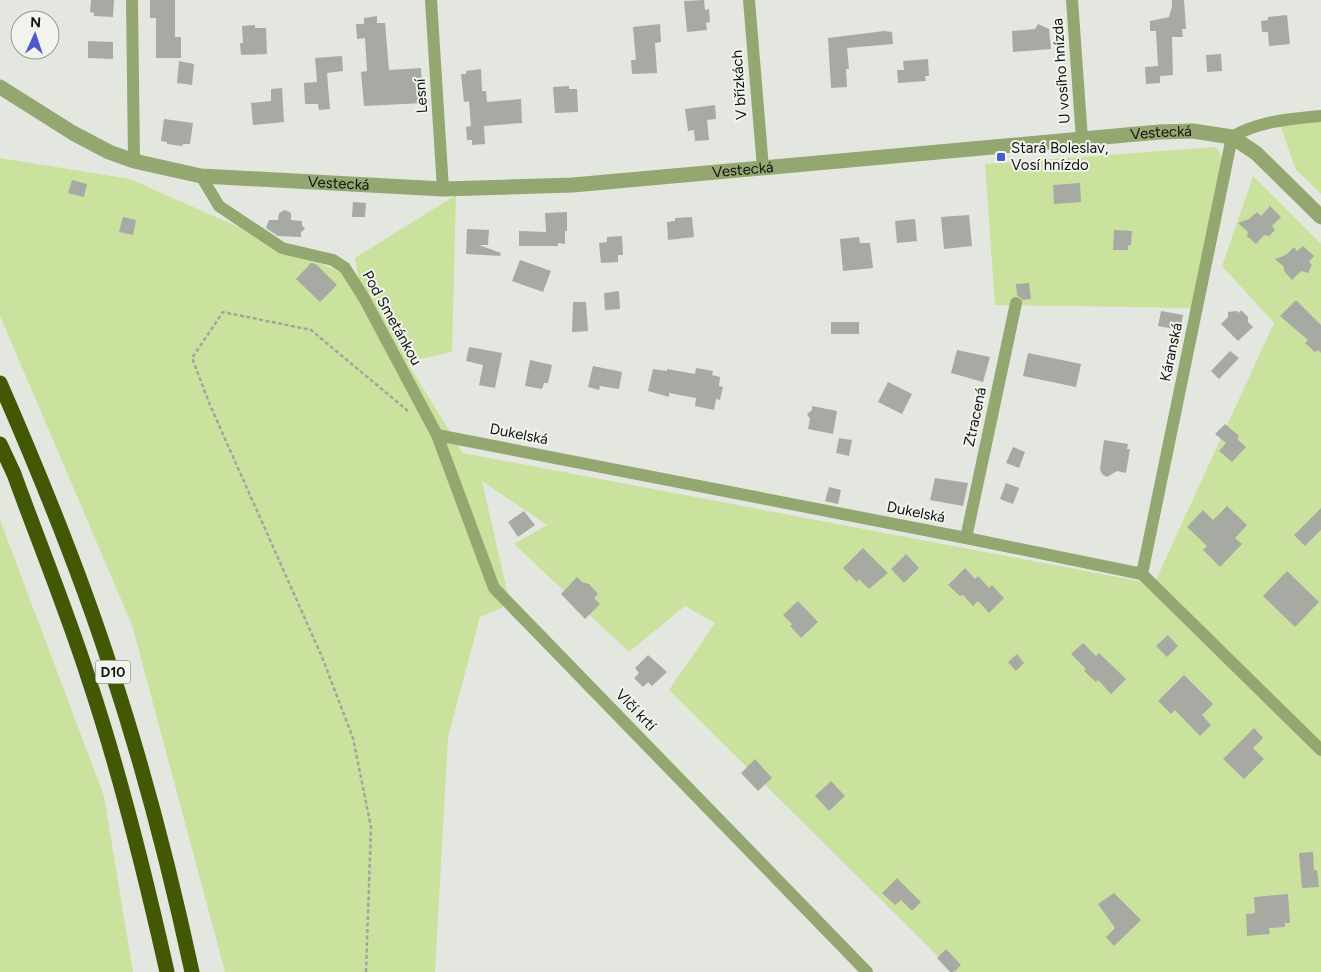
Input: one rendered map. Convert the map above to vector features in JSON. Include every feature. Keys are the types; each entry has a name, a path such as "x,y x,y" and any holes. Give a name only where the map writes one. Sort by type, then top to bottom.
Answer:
{"highway":[{"name":"D10","path":"0,383 35,463 67,544 111,668 149,794 174,888 192,972"},
{"name":"D10","path":"0,444 14,474 89,680 126,803 167,972"}],"street":[{"path":"132,0 134,161"},
{"name":"Lesní","path":"431,0 443,189"},
{"name":"V břízkách","path":"749,0 763,168"},
{"name":"U vosího hnízda","path":"1072,0 1082,139"},
{"name":"Vestecká","path":"0,86 73,133 109,152 134,161 201,176 443,189 573,185 1159,132 1193,131 1232,137 1256,153 1321,217"},
{"path":"1232,137 1255,126 1283,120 1321,116"},
{"name":"Káranská","path":"1142,574 1232,137"},
{"name":"Pod Smetánkou","path":"201,176 219,206 282,248 333,260 345,268 364,298 437,435"},
{"name":"Ztracená","path":"966,538 1016,304"},
{"name":"Dukelská","path":"437,435 1142,574"},
{"name":"Vlčí krtí","path":"437,435 494,588 867,972"},
{"path":"1142,574 1321,750"}],"path":[{"path":"366,972 371,828 354,738 322,657 210,405 192,358 223,312 311,330 415,416"}],"green space":[{"path":"1321,112 1321,194 1296,170 1277,116"},
{"path":"1216,147 1226,164 1193,308 995,305 985,164"},
{"path":"0,158 130,179 342,273 363,304 355,258 456,195 452,352 407,362 463,453 1154,584 1274,323 1222,266 1253,176 1321,244 1321,972 954,972 669,690 715,623 685,606 629,652 514,544 547,525 482,481 510,604 480,617 448,737 435,972 225,972 132,625 0,316"},
{"path":"0,520 104,796 133,972 0,972"}],"building":[{"path":"91,0 114,0 113,17 94,16 94,13 90,12"},
{"path":"150,0 175,0 175,37 181,37 181,58 156,58 156,18 150,18"},
{"path":"704,0 705,10 709,9 710,22 706,23 707,30 687,32 684,1"},
{"path":"1172,0 1184,0 1186,29 1182,29 1183,37 1172,37 1173,75 1160,76 1160,83 1146,84 1145,67 1158,66 1156,31 1150,31 1150,21 1169,17"},
{"path":"1287,15 1290,44 1269,46 1268,32 1262,32 1261,21 1268,20 1268,17"},
{"path":"377,16 377,23 385,23 389,70 421,68 423,103 364,106 361,72 367,71 365,38 357,39 356,24 364,24 364,18"},
{"path":"660,24 661,42 655,43 657,73 632,74 631,60 636,60 633,27"},
{"path":"1038,24 1049,29 1051,49 1013,52 1012,31 1035,29"},
{"path":"255,25 255,28 266,28 267,54 241,55 240,43 243,43 242,26"},
{"path":"884,31 892,32 893,44 847,48 849,69 846,69 847,87 831,88 828,38"},
{"path":"88,41 113,42 113,59 88,58"},
{"path":"1221,54 1222,71 1207,72 1206,55"},
{"path":"342,56 343,71 327,73 330,109 319,110 318,104 305,104 304,83 317,82 315,58"},
{"path":"928,59 929,76 925,76 926,81 898,83 897,70 904,70 903,61"},
{"path":"179,61 194,64 192,85 177,83"},
{"path":"481,69 482,91 486,91 487,102 521,99 522,123 484,126 485,144 472,145 472,140 467,140 466,127 471,126 469,101 464,102 461,74 466,74 466,71"},
{"path":"569,86 569,89 577,89 578,112 555,113 553,87"},
{"path":"282,88 284,122 253,125 251,103 271,101 271,89"},
{"path":"715,105 716,119 707,120 709,140 695,141 694,130 688,131 685,109"},
{"path":"164,119 193,123 190,144 183,144 182,146 167,144 167,142 161,141"},
{"path":"72,180 87,184 84,197 68,193"},
{"path":"1080,183 1081,202 1054,204 1053,185"},
{"path":"353,202 366,203 365,217 352,217"},
{"path":"1270,206 1281,217 1272,226 1275,230 1269,236 1264,235 1256,244 1247,236 1248,232 1238,223 1249,219 1257,212 1261,216"},
{"path":"285,210 291,213 291,220 302,221 305,229 301,232 301,237 278,236 266,228 269,220 278,220 279,213"},
{"path":"567,212 565,244 558,243 558,246 519,246 519,231 546,232 545,213"},
{"path":"969,215 972,246 944,249 941,217"},
{"path":"123,217 136,220 133,235 119,232"},
{"path":"692,217 694,237 668,240 667,222 675,221 675,218"},
{"path":"915,219 917,241 897,243 895,221"},
{"path":"467,229 489,230 488,245 479,245 501,253 500,256 466,254"},
{"path":"1114,230 1132,231 1131,245 1128,245 1128,250 1113,250"},
{"path":"622,236 623,255 618,255 618,262 601,263 599,243 607,242 607,237"},
{"path":"859,237 860,243 870,243 873,268 843,271 840,239"},
{"path":"1303,246 1314,256 1309,262 1312,265 1308,273 1301,271 1292,280 1284,271 1284,267 1275,259 1286,255 1294,247 1297,251"},
{"path":"520,260 551,271 543,292 512,281"},
{"path":"311,263 316,264 337,285 320,302 296,279"},
{"path":"1029,283 1031,299 1023,300 1017,295 1016,284"},
{"path":"619,291 620,309 605,310 604,293"},
{"path":"1296,300 1321,325 1321,353 1318,350 1315,352 1305,343 1308,340 1280,316"},
{"path":"573,302 586,302 588,331 572,332"},
{"path":"1241,310 1248,317 1248,322 1253,327 1238,341 1221,324 1228,317 1228,312 1237,311 1239,313"},
{"path":"1161,311 1183,315 1180,330 1158,326"},
{"path":"831,322 859,322 859,334 831,334"},
{"path":"469,347 502,353 495,388 479,385 483,365 466,361"},
{"path":"957,350 990,357 983,382 951,373"},
{"path":"1230,351 1239,358 1219,379 1211,371"},
{"path":"1028,353 1081,364 1076,387 1023,376"},
{"path":"530,360 552,365 548,383 544,383 542,389 525,386"},
{"path":"593,366 622,372 619,389 600,386 599,390 588,387"},
{"path":"696,368 713,371 712,375 720,377 719,386 723,387 720,400 716,399 714,410 695,406 696,398 669,393 669,397 648,391 653,369 667,371 667,369 695,374"},
{"path":"888,382 912,394 902,414 878,402"},
{"path":"812,406 837,411 833,434 808,429 810,419 807,414 812,410"},
{"path":"1225,424 1239,436 1237,439 1246,447 1232,462 1219,451 1226,443 1215,434"},
{"path":"839,438 852,440 849,456 836,453"},
{"path":"1104,440 1128,444 1127,449 1130,449 1126,473 1117,471 1107,477 1102,474 1100,469"},
{"path":"1013,447 1025,452 1019,468 1006,463"},
{"path":"935,478 968,483 963,506 930,500"},
{"path":"1006,483 1019,488 1013,504 1000,499"},
{"path":"829,487 841,490 838,504 825,501"},
{"path":"1227,506 1247,525 1235,538 1242,544 1220,567 1203,550 1207,546 1187,527 1203,510 1213,520"},
{"path":"1321,508 1321,530 1305,546 1294,535"},
{"path":"524,511 535,525 518,537 508,522"},
{"path":"863,548 888,573 869,589 859,579 857,582 843,568"},
{"path":"906,554 919,568 904,583 891,569"},
{"path":"965,568 975,579 978,576 989,588 992,585 1004,598 989,613 978,601 973,606 963,595 960,596 948,585"},
{"path":"1287,571 1319,602 1295,627 1263,596"},
{"path":"577,577 582,582 589,584 598,594 594,598 600,604 585,619 561,594"},
{"path":"798,601 818,622 801,638 790,626 792,624 783,615"},
{"path":"1168,635 1178,646 1167,657 1156,646"},
{"path":"1083,643 1096,656 1099,653 1126,679 1111,694 1098,680 1096,682 1084,671 1086,669 1071,654"},
{"path":"1017,654 1024,663 1016,671 1008,662"},
{"path":"648,655 667,672 652,686 648,682 643,687 634,678 639,673 635,668"},
{"path":"1184,675 1213,704 1202,715 1211,725 1200,736 1175,710 1171,714 1158,701"},
{"path":"1254,728 1263,738 1253,748 1264,759 1244,779 1223,759"},
{"path":"755,759 772,778 758,791 741,773"},
{"path":"831,781 845,796 829,811 815,796"},
{"path":"1313,852 1314,870 1317,870 1319,887 1302,888 1299,853"},
{"path":"897,878 921,902 912,911 901,900 895,905 882,893"},
{"path":"1114,893 1141,920 1114,946 1106,937 1115,928 1098,904"},
{"path":"1288,894 1290,923 1285,923 1285,927 1269,928 1270,934 1247,936 1246,914 1255,913 1254,897"},
{"path":"946,949 961,965 954,972 950,972 937,958"}],"place":[{"name":"Stará Boleslav, Vosí hnízdo","path":"1001,157"}]}
